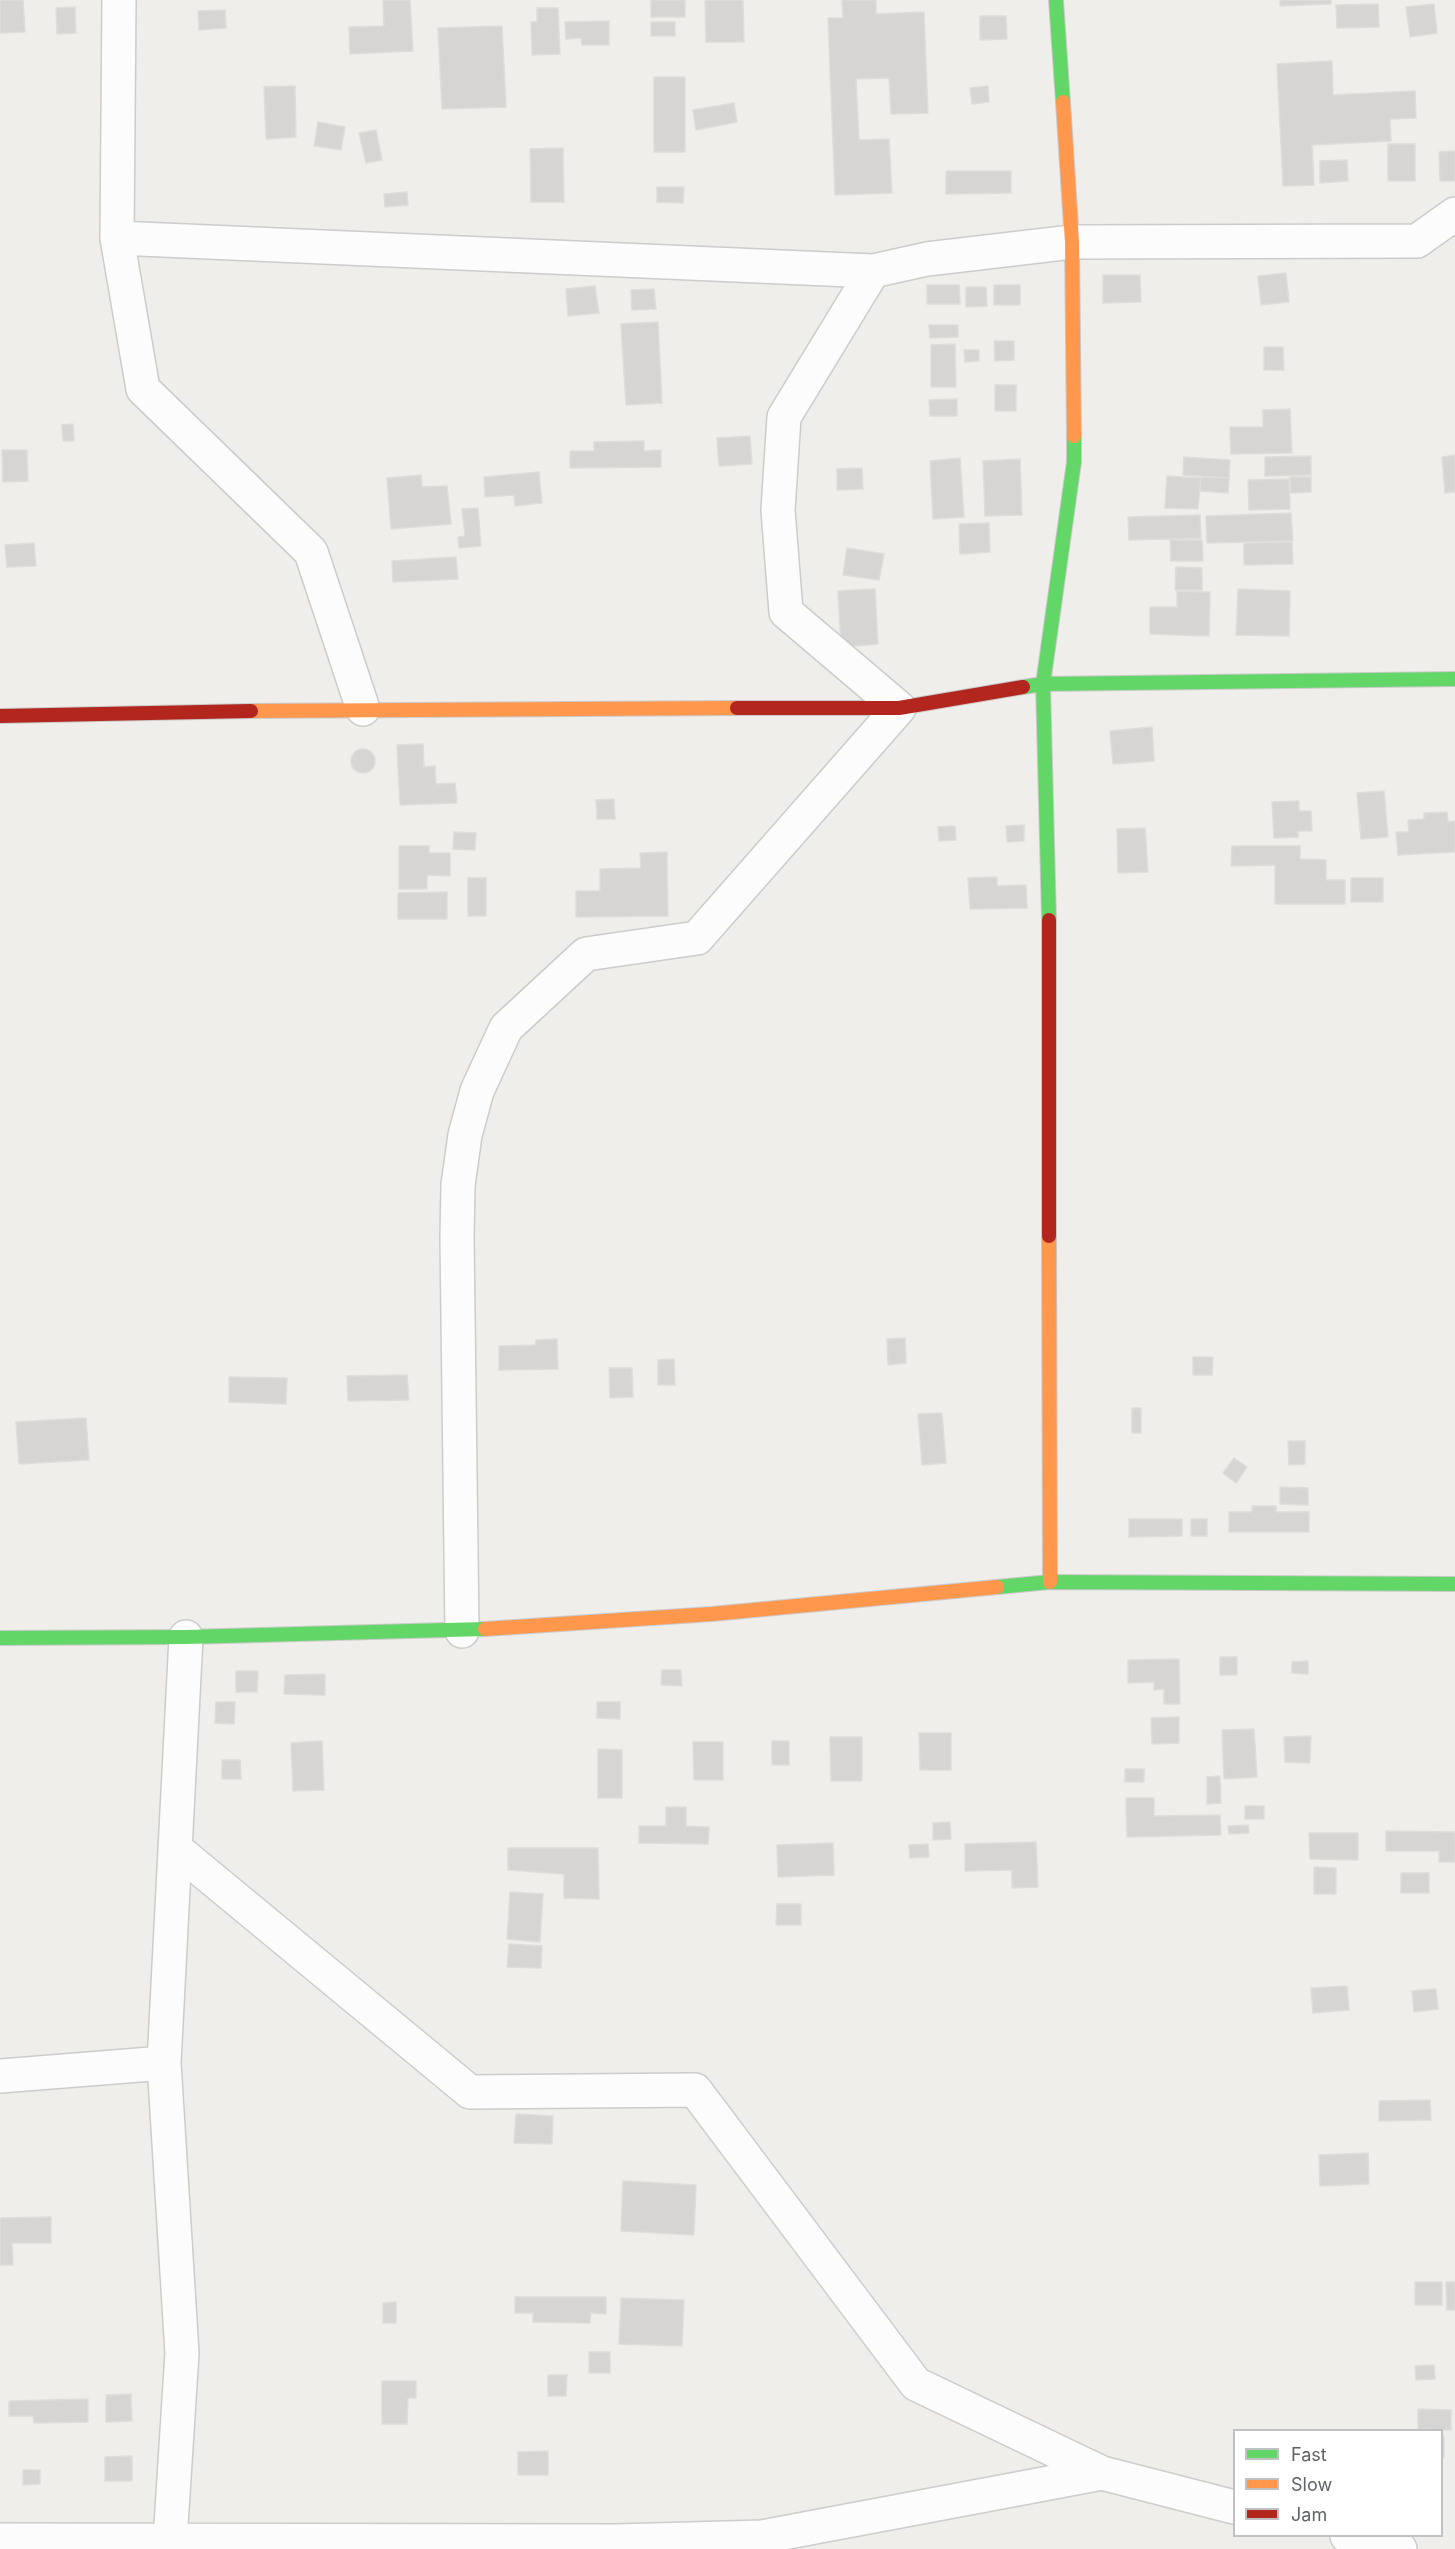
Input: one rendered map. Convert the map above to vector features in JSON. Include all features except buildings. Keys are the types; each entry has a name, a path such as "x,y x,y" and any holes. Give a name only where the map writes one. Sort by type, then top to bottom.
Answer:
{"street":[{"path":"119,0 117,238 142,389 311,552 363,710"},
{"path":"1050,1582 1049,935 1043,684 1074,462 1072,242 1056,0"},
{"path":"117,238 873,271 927,259 1072,242 1418,242 1455,214"},
{"path":"873,271 784,417 778,510 786,612 899,708"},
{"path":"0,716 363,710 899,708 1043,684 1455,679"},
{"path":"462,1631 457,1326 458,1185 465,1135 477,1091 506,1028 586,954 697,939 899,708"},
{"path":"0,1638 186,1637 462,1631 712,1614 1050,1582 1455,1584"},
{"path":"171,2545 182,2353 164,2063 186,1637"},
{"path":"176,1849 470,2092 695,2090 916,2384 1102,2473 1233,2507"},
{"path":"0,2076 164,2063"},
{"path":"0,2540 171,2545 616,2541 759,2543 1102,2473"},
{"path":"1355,2537 1400,2549"}],"traffic: fast":[{"path":"1056,0 1063,102"},
{"path":"1049,920 1043,684 1074,462 1074,436"},
{"path":"1023,687 1043,684 1455,679"},
{"path":"997,1587 1050,1582 1455,1584"},
{"path":"0,1638 186,1637 485,1629"}],"traffic: slow":[{"path":"1063,102 1072,242 1074,436"},
{"path":"251,711 737,708"},
{"path":"1049,1236 1050,1582"},
{"path":"485,1629 712,1614 997,1587"}],"traffic: jam":[{"path":"737,708 899,708 1023,687"},
{"path":"0,716 251,711"},
{"path":"1049,920 1049,1236"}]}
